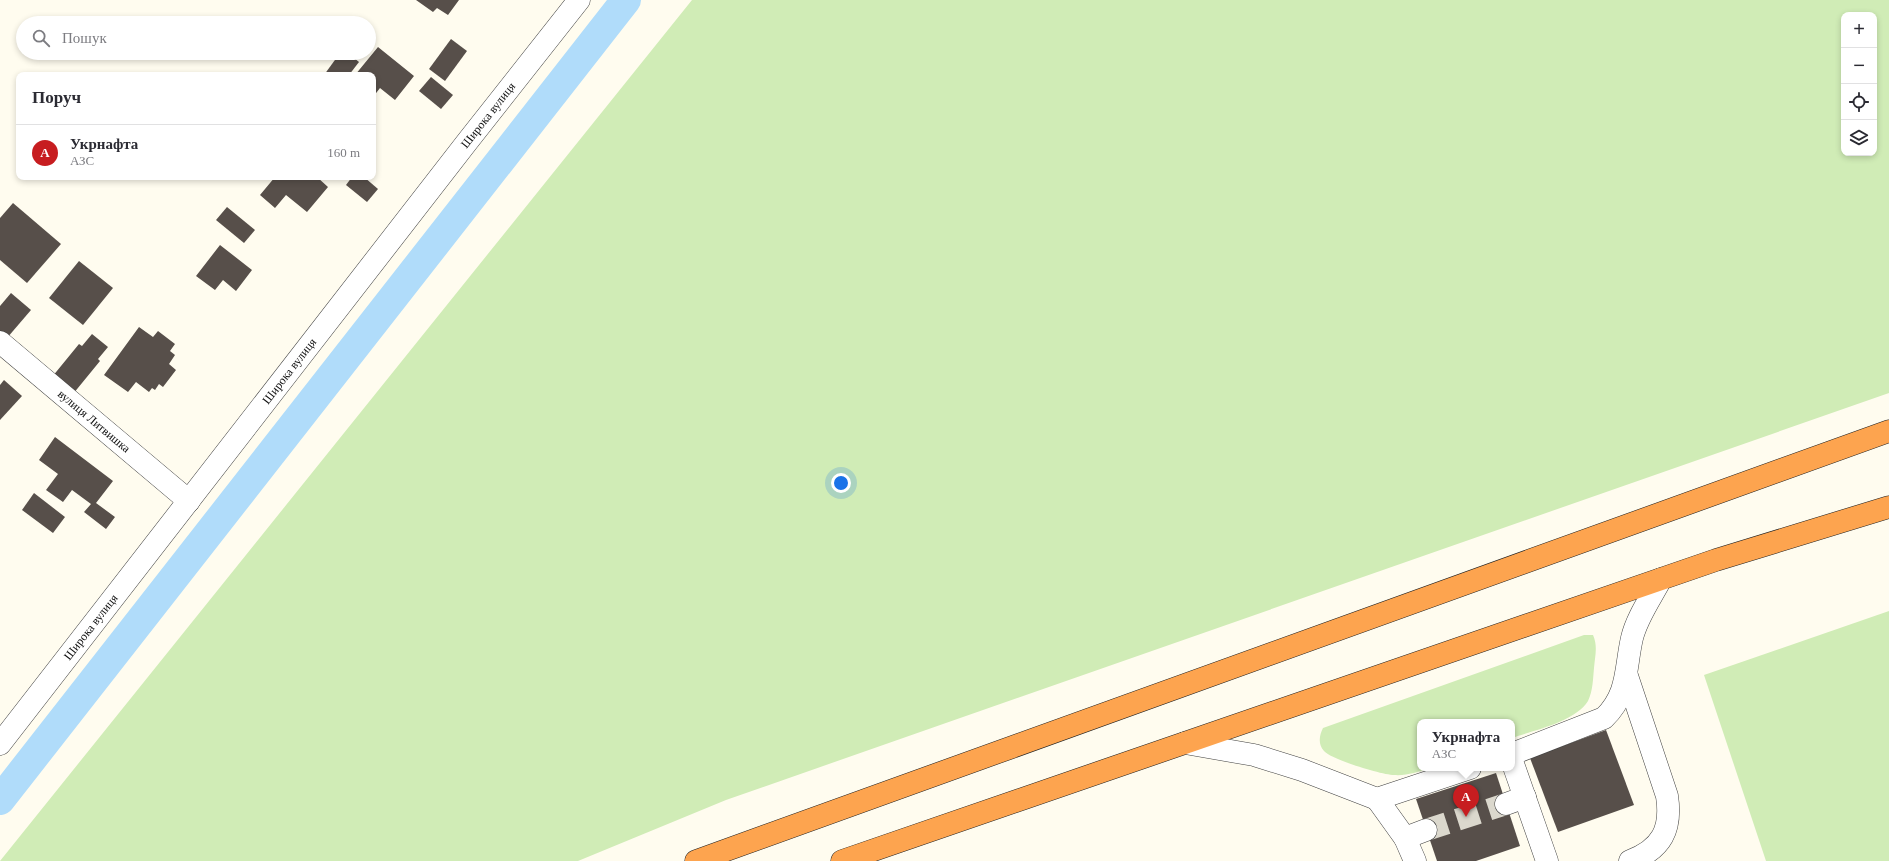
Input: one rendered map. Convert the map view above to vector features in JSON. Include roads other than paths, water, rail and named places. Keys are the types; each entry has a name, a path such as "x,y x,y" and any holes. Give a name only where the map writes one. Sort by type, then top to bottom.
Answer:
{"highway":[{"path":"696,861 1889,431"},
{"path":"842,861 1716,560 1889,507"}],"street":[{"name":"Широка вулиця","path":"0,744 579,0"},
{"name":"вулиця Литвишка","path":"0,342 189,501"},
{"path":"1515,753 1604,718 1614,709 1627,676 1632,637 1639,619 1661,579"},
{"path":"1627,676 1667,796 1669,812 1668,826 1659,843 1642,856 1630,861"},
{"path":"1184,743 1254,755 1302,770 1376,799 1405,838 1415,861"},
{"path":"1376,799 1461,771"},
{"path":"1513,771 1515,800 1548,861"},
{"path":"1405,838 1426,830"}],"waterway":[{"path":"0,800 626,0"}],"tunnel":[{"path":"1426,830 1506,804"}],"place":[{"name":"Укрнафта","path":"1466,817"}]}
